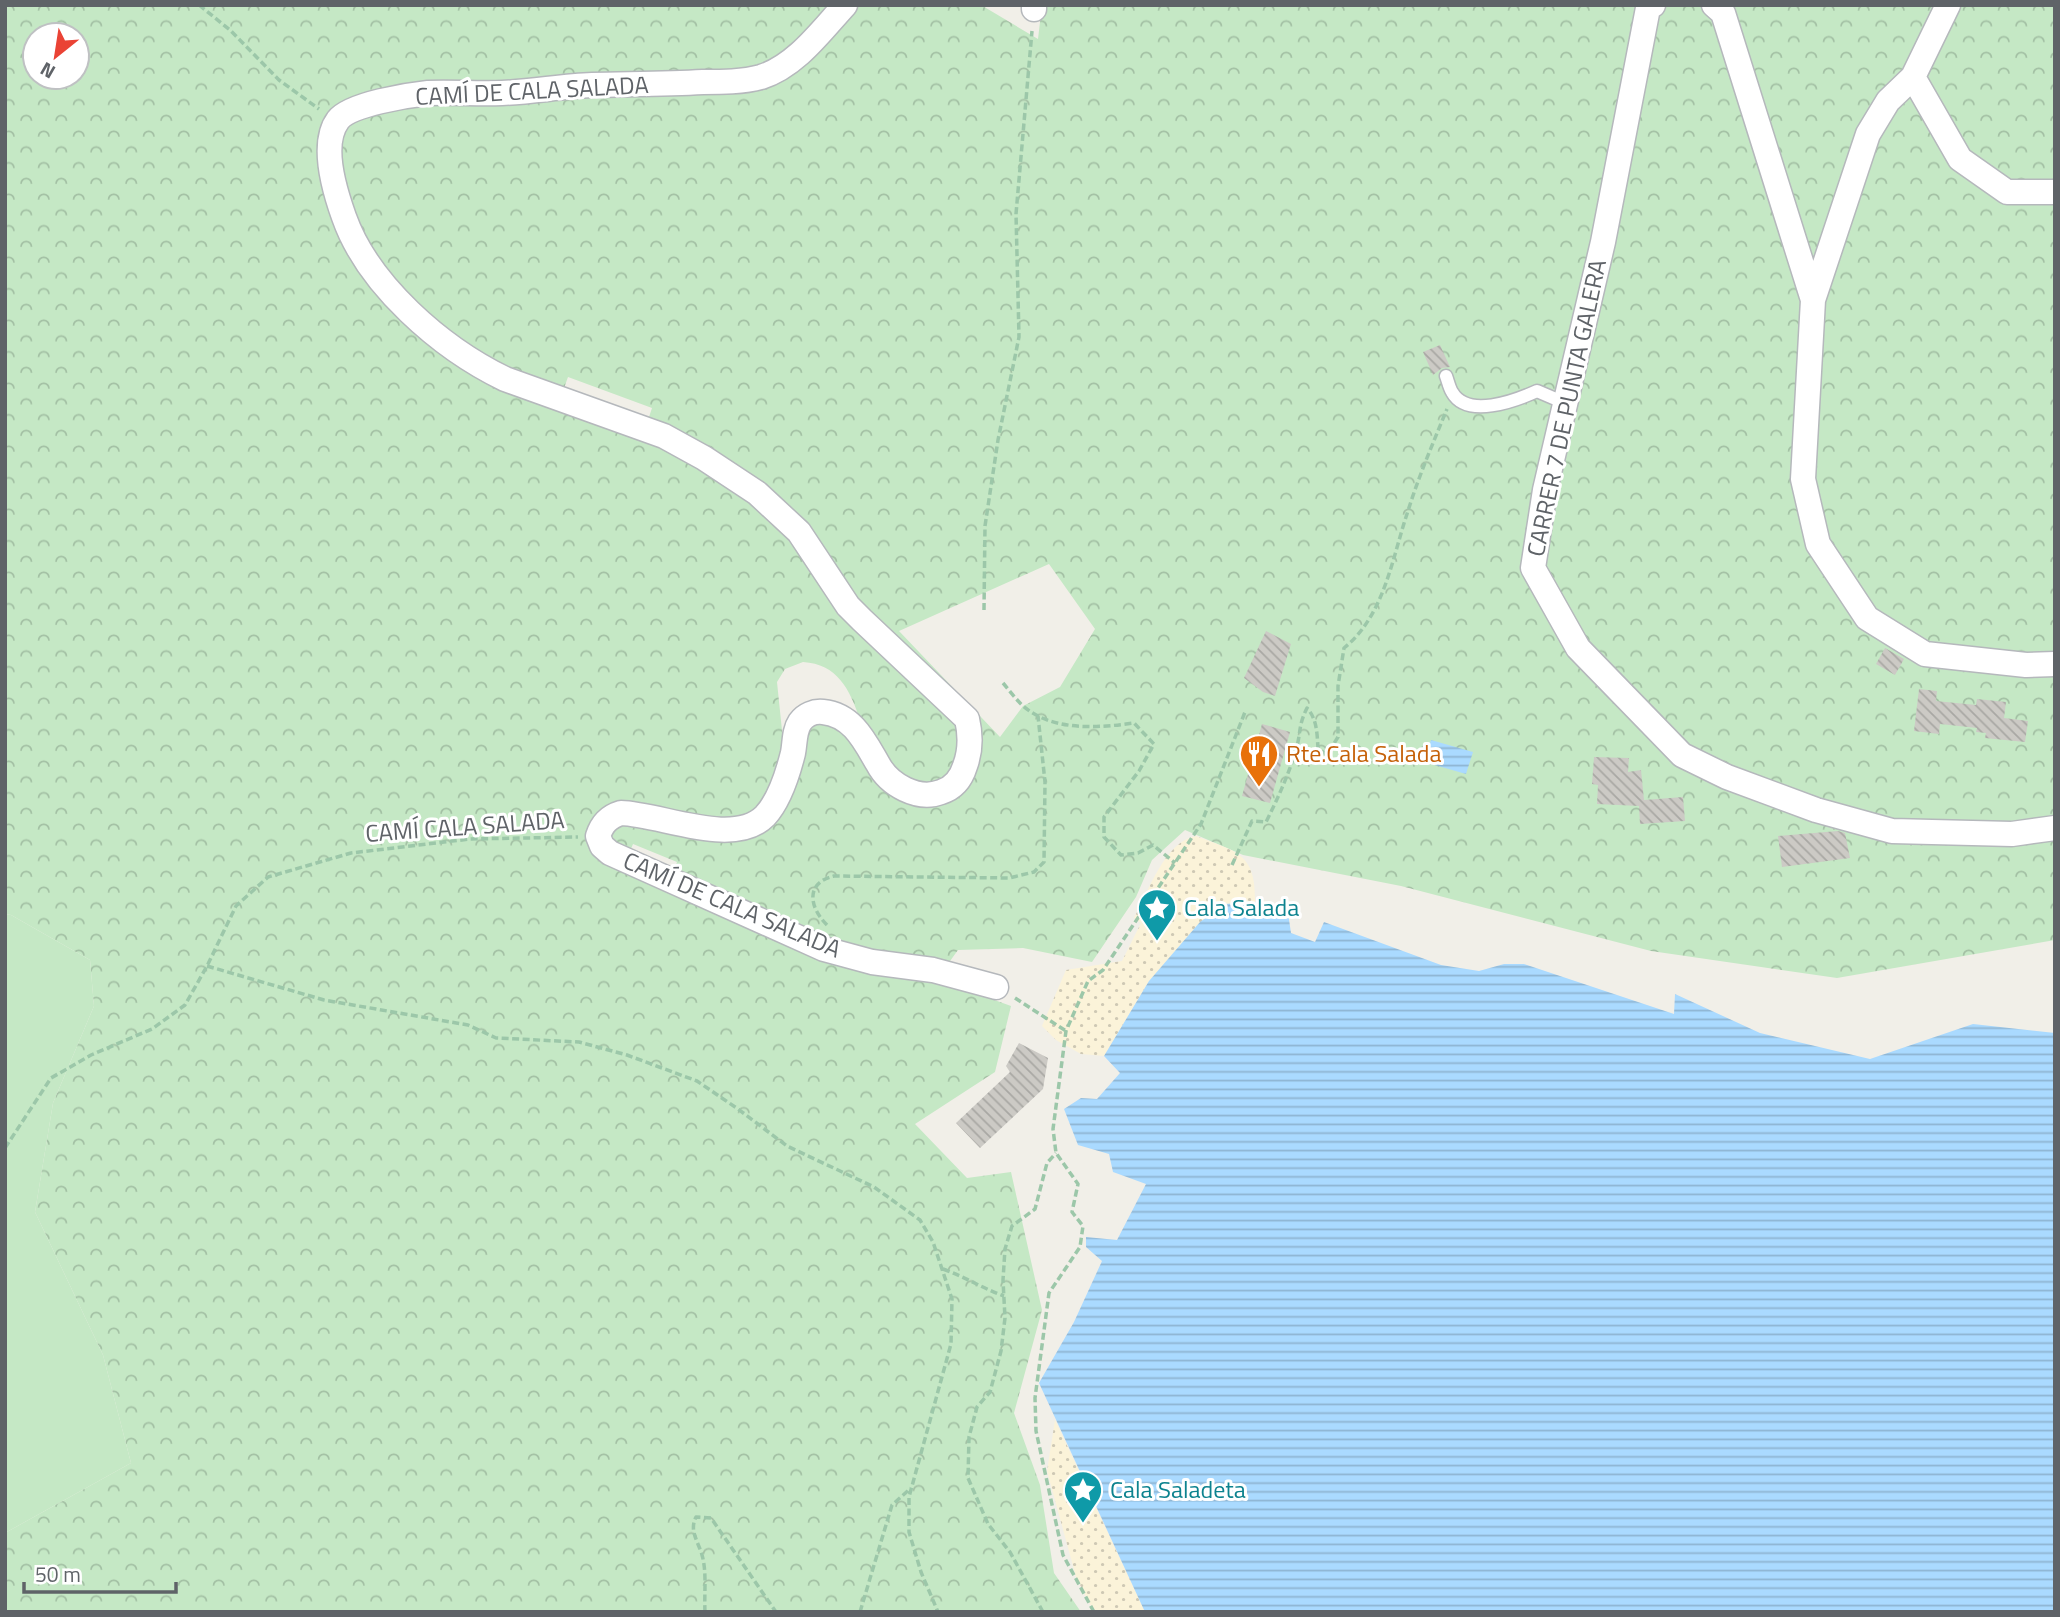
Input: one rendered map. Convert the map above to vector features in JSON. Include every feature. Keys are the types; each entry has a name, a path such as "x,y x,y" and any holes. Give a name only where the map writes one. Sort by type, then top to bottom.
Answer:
{"street":[{"name":"CAMÍ DE CALA SALADA","path":"845,5 798,54 781,67 762,76 741,81 590,85 502,93 427,93 368,105 343,115 337,122 331,144 331,167 345,218 365,260 428,328 489,372 664,436 704,458 757,493 799,532 848,606 967,719 970,741 965,768 959,780 948,790 937,794 909,791 885,773 866,740 850,724 817,708 798,725 793,752 777,797 769,811 751,826 730,830 709,828 621,813 606,822 598,836 602,846 610,853 824,949 872,962 933,971 996,987"},
{"name":"CARRER 7 DE PUNTA GALERA","path":"1653,5 1648,8 1603,242 1545,490 1533,568 1578,648 1682,755 1727,777 1816,810 1892,831 2012,834 2055,828"},
{"path":"1714,5 1723,13 1813,300"},
{"path":"1948,5 1913,77 1888,101 1868,134 1813,300 1803,479 1818,544 1867,618 1925,654 2026,665 2055,664"},
{"path":"1913,77 1960,159 2007,191 2055,192"}],"lane":[{"path":"1446,376 1453,395 1473,406 1494,405 1536,391 1565,403"}],"path":[{"path":"199,5 230,30 279,80 337,122"},
{"path":"984,610 985,526 998,440 1019,337 1016,214 1034,7"},
{"path":"1232,865 1252,821 1266,822 1284,786 1297,746 1300,722 1307,708 1313,715 1317,729 1318,748 1327,755 1338,737 1338,685 1344,648 1356,638 1391,571 1407,514 1453,395"},
{"path":"1003,683 1023,706 1038,716 1071,726 1107,727 1134,723 1154,744 1139,771 1104,817 1104,837 1121,855 1138,853 1153,845 1175,863"},
{"path":"1094,1612 1063,1555 1036,1431 1035,1398 1049,1293 1080,1247 1083,1226 1072,1212 1078,1185 1056,1153 1053,1129 1066,1031 1088,981 1104,970 1201,824 1244,712"},
{"path":"827,926 812,902 814,888 822,879 834,876 1009,878 1034,872 1044,862 1046,851 1045,782 1038,716"},
{"name":"CAMÍ CALA SALADA","path":"5,1148 51,1078 91,1055 152,1029 185,1005 236,905 268,877 351,853 470,839 598,836"},
{"path":"207,966 324,1000 468,1025 496,1038 579,1042 627,1055 697,1081 787,1146 874,1187 920,1220 933,1241 952,1299 951,1344 909,1497 909,1532 921,1572 938,1612"},
{"path":"996,987 1066,1031"},
{"path":"1043,1612 1010,1552 988,1524 968,1478 969,1437 976,1407 990,1392 1001,1351 1005,1318 1005,1249 1012,1226 1035,1209 1047,1163 1056,1153"},
{"path":"943,1269 971,1278 980,1287 1004,1296"},
{"path":"860,1612 892,1505 912,1486"},
{"path":"705,1612 703,1558 694,1536 693,1523 696,1517 703,1516 710,1518 776,1612"}],"green space":[{"path":"5,5 981,5 1038,39 1042,5 2055,5 2055,940 1837,978 1651,951 1401,886 1243,855 1185,830 1152,860 1136,897 1092,962 1023,948 958,950 945,968 953,985 1011,1006 995,1072 915,1124 967,1178 1011,1172 1042,1310 1014,1413 1040,1485 1054,1573 1081,1612 5,1612 5,1533 131,1463 103,1355 35,1212 53,1103 94,1006 90,960 5,914","holes":["568,377 652,408 647,423 563,391","1049,564 1095,629 1060,687 1023,706 1000,737 899,631","803,662 815,664 833,673 847,689 860,720 815,704 783,740 777,682 785,669","633,844 677,862 672,875 628,856"]},
{"path":"5,914 90,960 94,1006 53,1103 35,1212 103,1355 131,1463 5,1533"}],"sand":[{"name":"Cala Salada","path":"1196,836 1241,856 1252,873 1255,902 1225,904 1149,981 1104,1056 1081,1054 1056,1040 1042,1026 1066,970 1122,961 1141,923 1134,918 1166,857 1185,840"},
{"name":"Cala Saladeta","path":"1055,1420 1145,1612 1094,1612 1076,1577 1047,1471"}],"water":[{"path":"1431,740 1473,752 1466,774 1424,762"},
{"path":"1255,902 1287,906 1291,933 1315,942 1324,922 1441,965 1479,971 1504,964 1524,964 1674,1014 1675,994 1760,1033 1870,1059 1973,1024 2055,1033 2055,1612 1145,1612 1039,1383 1074,1322 1102,1261 1086,1247 1086,1237 1117,1240 1146,1184 1113,1172 1109,1154 1078,1145 1064,1109 1081,1098 1097,1099 1120,1073 1104,1056 1149,981 1200,922 1225,904"}],"building":[{"path":"1440,345 1450,367 1442,368 1433,375 1423,352"},
{"path":"1266,631 1291,644 1275,696 1263,692 1244,678"},
{"path":"1885,648 1904,659 1895,675 1876,664"},
{"path":"1919,689 1937,691 1936,701 1976,705 1977,699 2006,702 2004,718 2028,721 2025,742 1985,738 1986,733 1976,732 1977,728 1940,724 1939,734 1914,731"},
{"path":"1262,724 1290,732 1270,803 1242,796"},
{"path":"1594,757 1629,758 1628,772 1641,770 1644,800 1683,797 1685,821 1640,824 1639,806 1597,804 1598,785 1592,784"},
{"path":"1838,831 1845,833 1850,858 1782,867 1778,836"},
{"path":"1019,1043 1048,1058 1043,1089 980,1148 956,1123 1010,1072 1006,1066"}],"place":[{"name":"Rte.Cala Salada","path":"1259,788"},
{"name":"Cala Salada","path":"1157,942"},
{"name":"Cala Saladeta","path":"1083,1524"}]}
